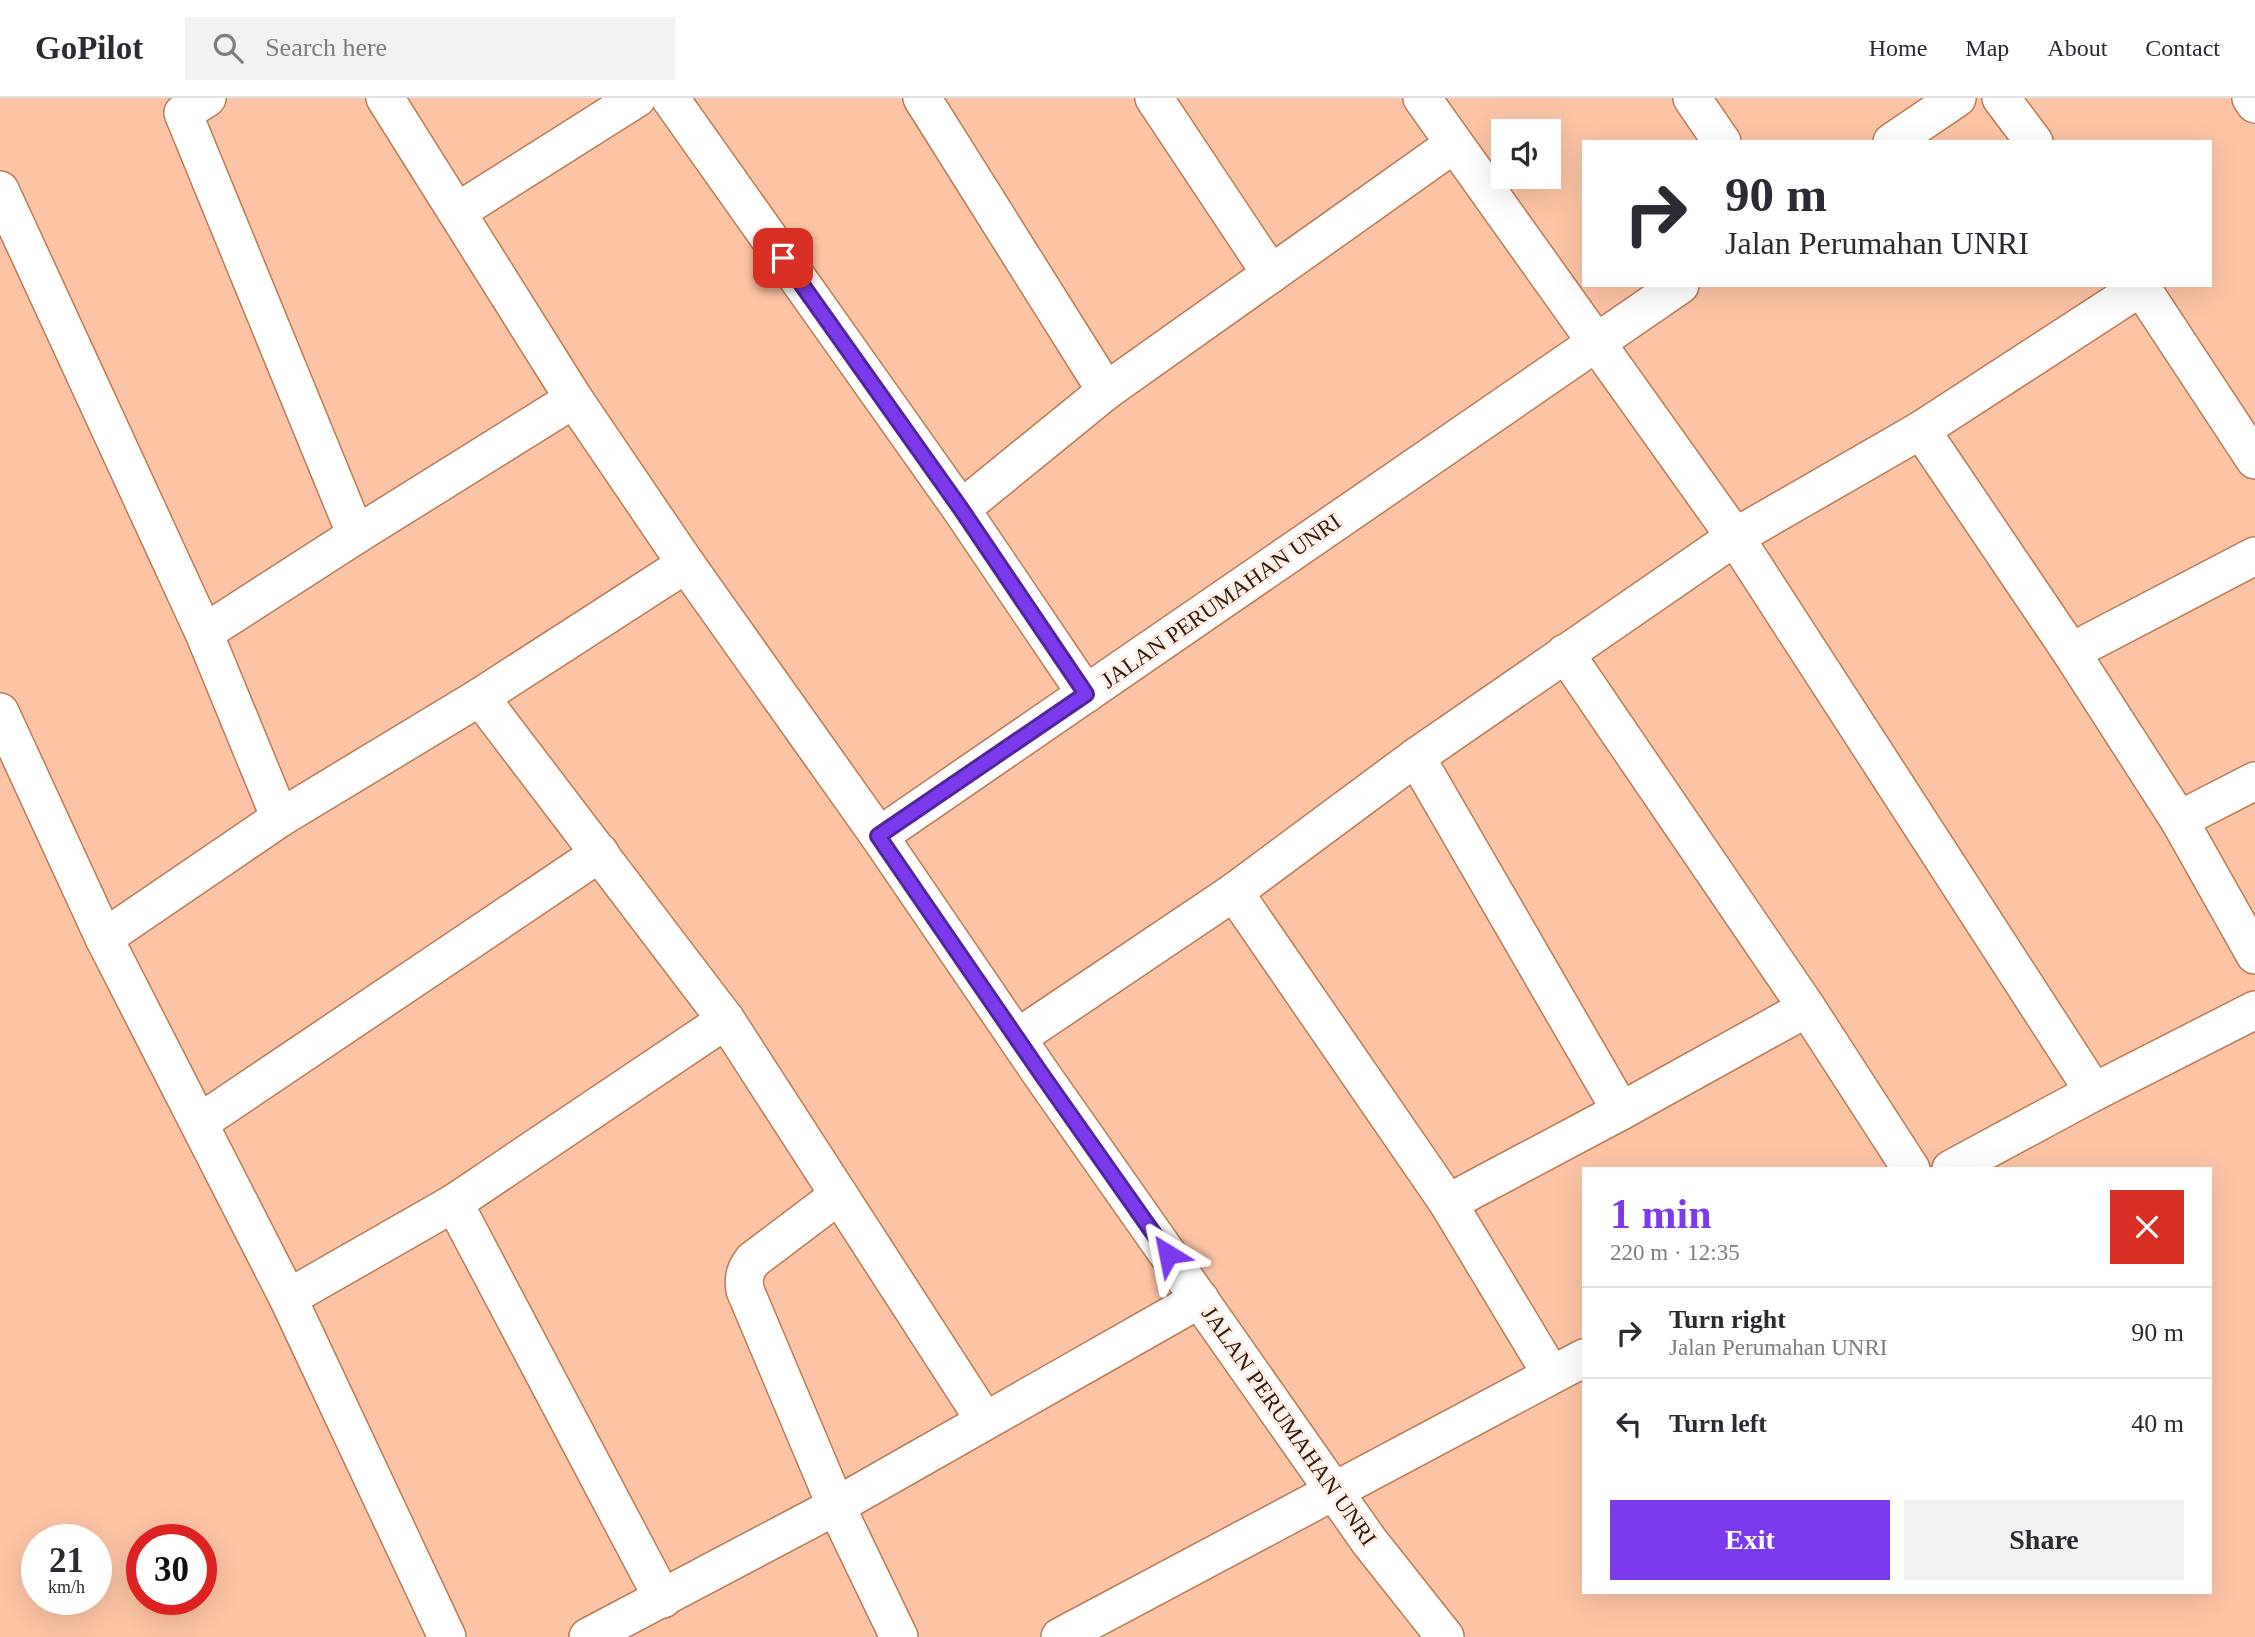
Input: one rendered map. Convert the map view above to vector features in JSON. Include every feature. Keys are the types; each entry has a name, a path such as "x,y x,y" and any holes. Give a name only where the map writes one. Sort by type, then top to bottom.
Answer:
{"street":[{"path":"385,98 574,399 878,836"},
{"path":"457,212 637,98"},
{"path":"670,98 961,509 1086,694"},
{"path":"922,98 1106,391"},
{"path":"1154,98 1271,274"},
{"path":"1422,98 1735,537 2094,1093"},
{"path":"1692,98 1721,140"},
{"path":"1895,140 1957,98"},
{"path":"2001,98 2032,140"},
{"path":"2251,98 2255,104"},
{"path":"189,103 356,535"},
{"path":"961,509 1106,391 1454,144"},
{"path":"1,196 204,633 280,818"},
{"name":"JALAN PERUMAHAN UNRI","path":"1444,1637 1369,1541 878,836 1677,287"},
{"path":"1017,1038 1234,892 1416,757 1735,537 1921,429 2139,287"},
{"path":"2142,287 2255,460"},
{"path":"204,633 574,399"},
{"path":"1921,429 2071,652 2179,820 2255,956"},
{"path":"2071,652 2255,556"},
{"path":"104,938 280,818 480,697 687,564"},
{"path":"1565,653 1807,1007 1910,1167"},
{"path":"480,697 726,1020 985,1421"},
{"path":"0,712 104,938 288,1298 447,1637"},
{"path":"1416,757 1621,1111"},
{"path":"2179,820 2255,781"},
{"path":"199,1124 600,853"},
{"path":"1234,892 1448,1203 1551,1374"},
{"path":"1448,1203 1621,1111 1807,1007"},
{"path":"1955,1167 2255,1010"},
{"path":"288,1298 454,1203 726,1020"},
{"path":"839,1195 753,1260 744,1280 745,1290 836,1506 899,1637"},
{"path":"454,1203 663,1600"},
{"path":"588,1637 663,1600 836,1506 1200,1299"},
{"path":"1060,1637 1582,1359"}],"route":[{"path":"783,258 961,509 1086,694 878,836 1168,1254"}]}
